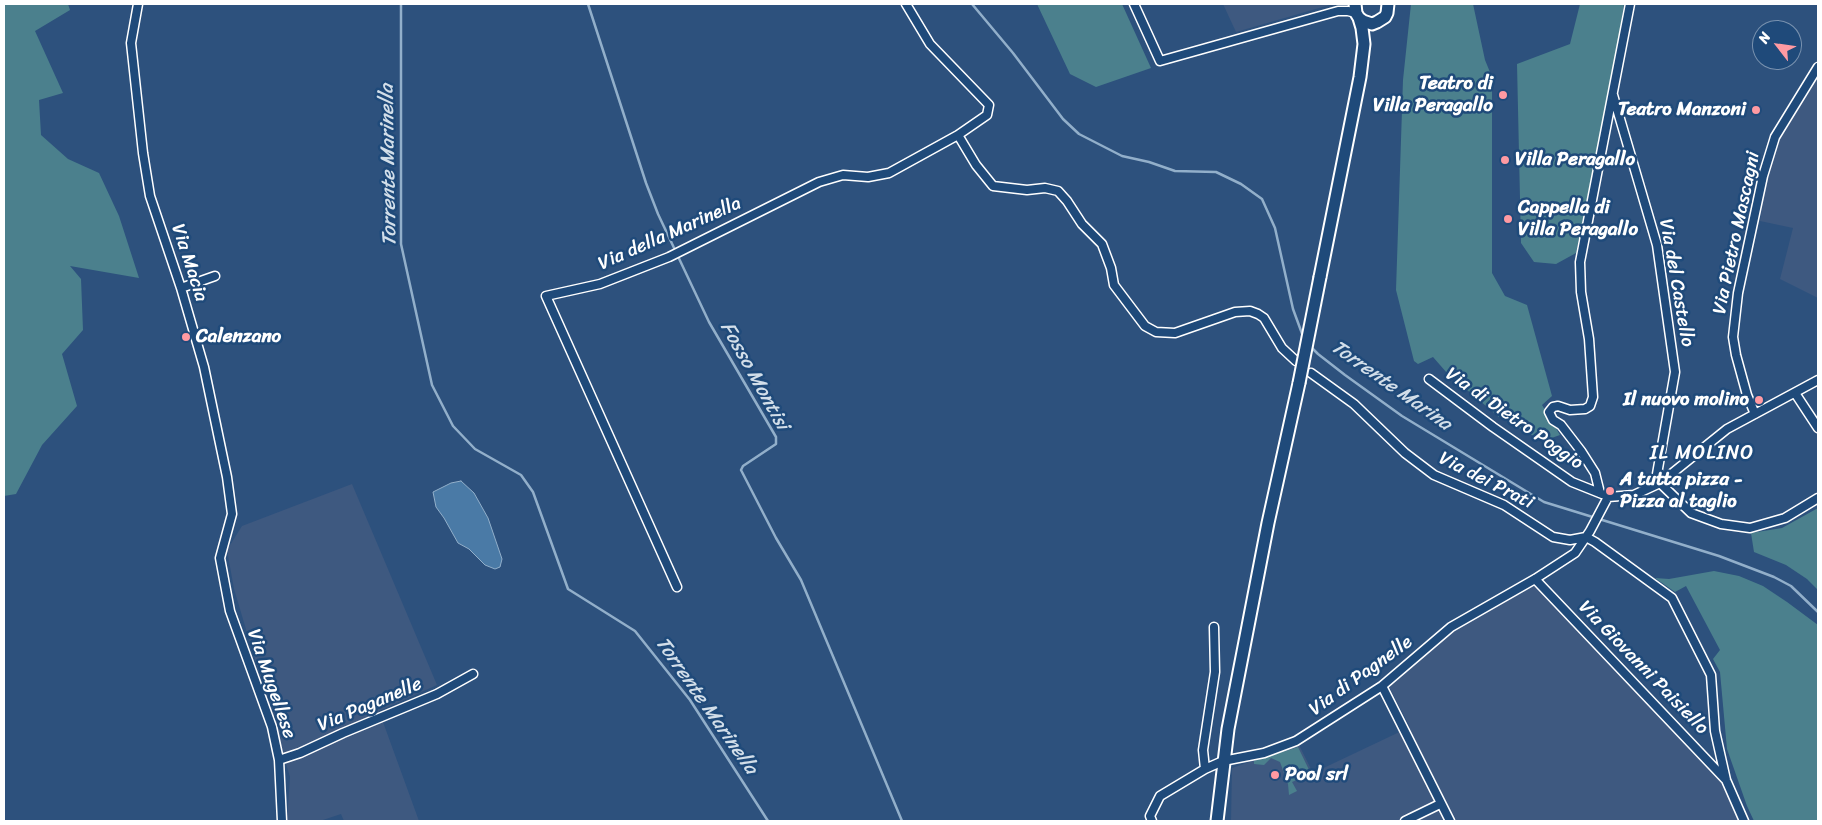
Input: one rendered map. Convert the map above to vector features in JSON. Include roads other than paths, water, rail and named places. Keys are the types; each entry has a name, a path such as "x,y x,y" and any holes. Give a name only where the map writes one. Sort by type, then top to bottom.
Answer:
{"main road":[{"path":"1364,44 1377,22 1385,17 1388,4"},
{"path":"1356,12 1367,23 1377,22"},
{"path":"1217,821 1223,761 1268,523 1299,383 1360,77 1364,44 1362,28 1356,12"}],"street":[{"name":"Via Macia","path":"138,4 131,43 143,153 150,196 181,288 204,367 227,477 232,514 220,558"},
{"path":"906,4 930,44 990,105 987,115 958,135 976,165 993,186 1027,190 1046,188 1058,191 1068,201 1082,224 1102,244 1112,268 1114,285 1145,326 1156,332 1175,333 1235,312 1250,312 1264,318 1282,348 1296,361"},
{"path":"1134,4 1160,61 1338,11 1356,12"},
{"path":"1338,11 1347,4"},
{"name":"Via del Castello","path":"1630,4 1613,95 1657,245 1675,372 1658,474 1660,483"},
{"name":"Via Pietro Mascagni","path":"1755,414 1747,395 1736,355 1734,337 1738,293 1763,176 1775,137 1818,67"},
{"path":"1600,493 1595,473 1581,451 1561,425 1553,420 1548,412 1553,407 1558,406 1570,410 1585,409 1590,406 1593,397 1589,339 1581,292 1580,262 1613,95"},
{"name":"Via della Marinella","path":"677,587 546,296 600,284 669,257 819,182 843,175 868,177 889,172 958,135"},
{"path":"181,288 215,276"},
{"name":"Via dei Prati","path":"1311,373 1354,404 1405,453 1434,475 1504,505 1554,537 1570,540 1588,534"},
{"name":"Via di Dietro Poggio","path":"1429,379 1572,482 1600,493 1606,500"},
{"path":"1606,500 1634,496 1660,483 1726,429 1818,380"},
{"path":"1795,393 1818,428"},
{"path":"1660,483 1691,513 1721,524 1750,528 1785,518 1818,498"},
{"name":"Via di Pagnelle","path":"1152,821 1150,816 1160,796 1205,769 1223,761 1264,753 1296,741 1382,686 1452,627 1535,579 1575,553 1588,534 1606,500"},
{"path":"1588,534 1595,542 1672,598 1711,675 1715,731 1726,780 1744,821"},
{"name":"Via Mugellese","path":"220,558 230,611 272,727 279,760 282,821"},
{"name":"Via Giovanni Paisiello","path":"1535,579 1726,780"},
{"path":"1205,769 1203,750 1215,672 1214,627"},
{"name":"Via Paganelle","path":"279,760 300,754 343,733 437,694 473,674"},
{"path":"1382,686 1450,821"},
{"path":"1405,821 1440,804"}],"waterway":[{"name":"Torrente Marinella","path":"401,4 401,244 432,385 453,426 475,449 521,475 533,492 568,589 635,631 690,700 768,821"},
{"name":"Fosso Montisi","path":"588,4 646,183 658,214 709,322 776,437 776,444 743,466 741,470 776,538 801,580 902,821"},
{"name":"Torrente Marina","path":"972,4 1013,53 1063,119 1079,134 1122,156 1149,162 1175,171 1216,172 1241,184 1262,199 1275,228 1293,309 1304,339"},
{"name":"Torrente Marina","path":"1309,345 1345,375 1402,416 1544,502 1719,556 1774,577 1791,586 1818,612"}],"place":[{"name":"Teatro di Villa Peragallo","path":"1503,95"},
{"name":"Teatro Manzoni","path":"1756,110"},
{"name":"Villa Peragallo","path":"1505,160"},
{"name":"Cappella di Villa Peragallo","path":"1508,219"},
{"name":"Calenzano","path":"186,337"},
{"name":"Il nuovo molino","path":"1759,400"},
{"name":"A tutta pizza - Pizza al taglio","path":"1610,491"},
{"name":"Pool srl","path":"1275,775"}],"district":[{"name":"IL MOLINO","path":"1702,454"}]}
